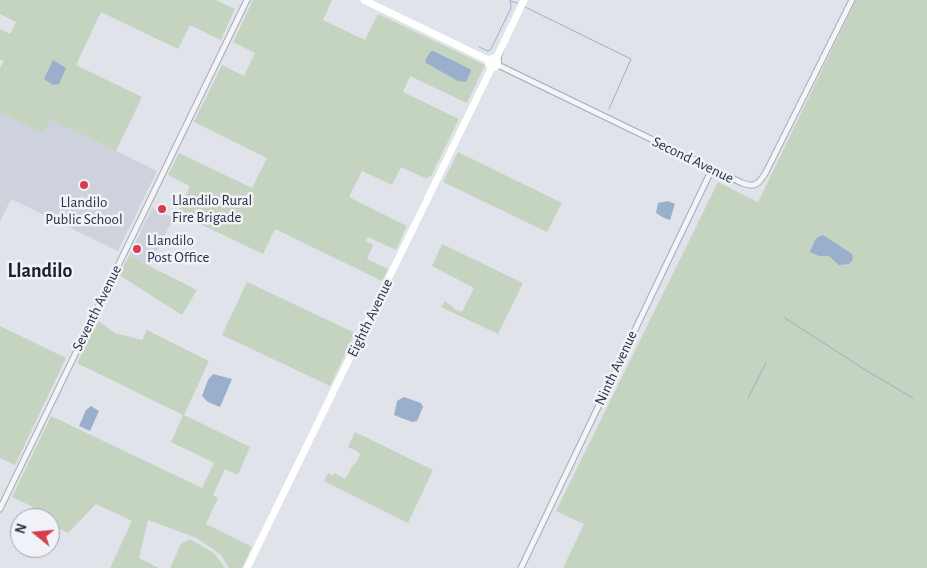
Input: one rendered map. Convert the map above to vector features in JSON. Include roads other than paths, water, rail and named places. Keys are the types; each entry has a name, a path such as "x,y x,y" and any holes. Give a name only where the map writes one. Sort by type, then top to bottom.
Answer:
{"main road":[{"name":"Second Avenue","path":"364,0 494,63"},
{"name":"Eighth Avenue","path":"247,568 524,0"}],"street":[{"name":"Seventh Avenue","path":"0,509 247,0"},
{"name":"Second Avenue","path":"494,63 712,169 749,185 759,182 852,0"},
{"name":"Ninth Avenue","path":"521,568 712,169"}],"water":[{"path":"433,51 470,69 471,71 466,82 458,81 426,63 425,61 430,52"},
{"path":"53,60 66,68 59,84 53,85 44,79"},
{"path":"668,201 675,204 670,220 656,213 658,203"},
{"path":"823,235 852,254 853,259 849,264 839,265 829,256 819,256 810,252 815,240"},
{"path":"213,374 232,379 220,407 208,402 202,396 208,380"},
{"path":"404,397 421,403 423,407 417,421 412,422 394,415 397,401"},
{"path":"91,406 99,411 90,431 79,426 86,410"}],"waterway":[{"path":"479,47 488,51 491,49 511,8 510,0"},
{"path":"511,1 517,3"},
{"path":"525,7 631,59 609,109"},
{"path":"502,62 504,49"},
{"path":"785,318 913,398"},
{"path":"748,398 766,363"}],"place":[{"name":"Llandilo Public School","path":"84,185"},
{"name":"Llandilo Rural Fire Brigade","path":"162,209"},
{"name":"Llandilo Post Office","path":"137,249"}],"district":[{"name":"Llandilo","path":"40,271"}]}
